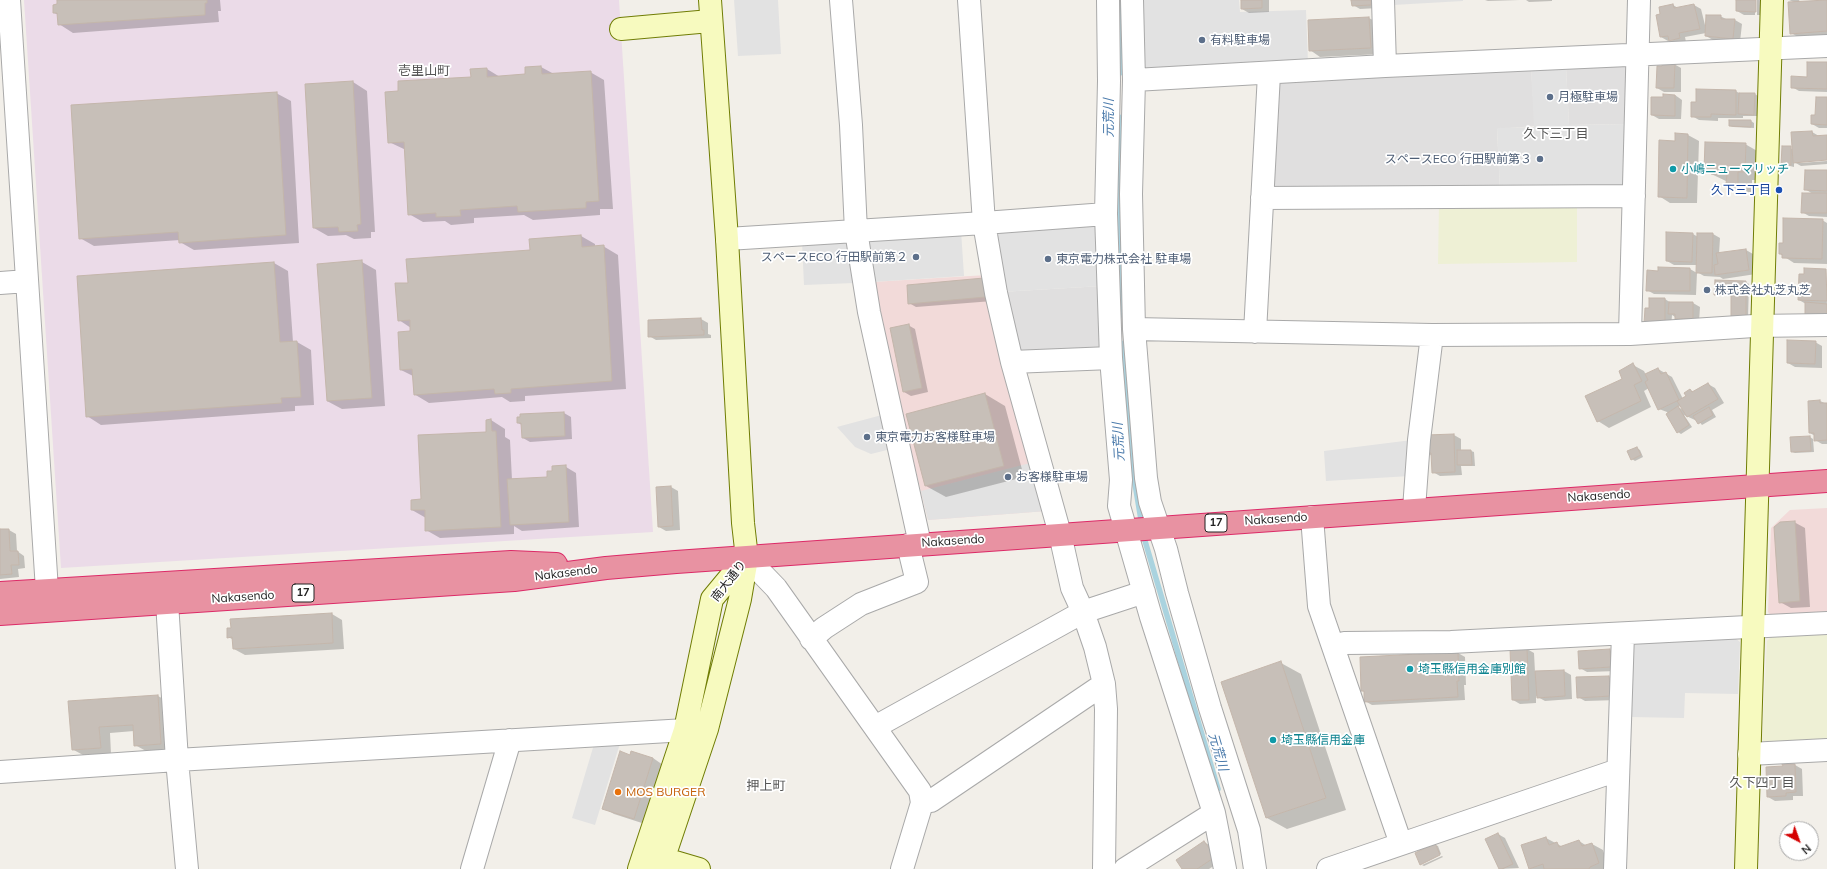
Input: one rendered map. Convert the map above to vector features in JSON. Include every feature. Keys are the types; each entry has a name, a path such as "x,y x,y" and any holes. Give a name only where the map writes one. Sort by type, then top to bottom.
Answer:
{"highway":[{"name":"Nakasendo","path":"0,593 47,590 165,592 514,580 606,568 914,544 1827,481"},
{"name":"Nakasendo","path":"0,614 165,592"}],"street":[{"path":"710,0 710,21 727,239 743,523 747,558 776,588 920,792 922,800 902,869"},
{"path":"811,639 824,628 861,604 917,582 914,544 869,312 856,231 851,125 841,0"},
{"path":"969,0 984,223 996,293 1012,362 1060,534 1072,588 1083,612 1095,647 1104,684 1106,709 1104,869"},
{"path":"1108,0 1109,81 1106,214 1111,358 1121,480 1119,506 1144,592 1214,813 1225,869"},
{"path":"1132,0 1134,80 1131,194 1134,329 1146,478 1150,502 1166,549 1210,708 1249,830 1255,869"},
{"path":"1383,0 1385,66"},
{"path":"1630,334 1639,0"},
{"path":"1746,869 1772,0"},
{"path":"6,6 27,281 47,590"},
{"path":"621,28 710,21"},
{"path":"1134,80 1770,47 1827,46"},
{"path":"1255,332 1269,74"},
{"path":"1262,198 1634,196"},
{"path":"727,239 1106,214"},
{"path":"0,283 27,281"},
{"path":"1134,329 1432,335 1630,334 1763,326 1827,325"},
{"path":"1414,509 1419,440 1432,335"},
{"path":"1012,362 1111,358"},
{"path":"1312,517 1319,606 1401,844"},
{"name":"南大通り","path":"651,862 707,729 740,599 747,558"},
{"name":"南大通り","path":"651,862 685,730 712,599 747,558"},
{"path":"165,592 177,760 187,869"},
{"path":"875,727 1083,612 1144,592"},
{"path":"1333,646 1344,643 1451,642 1827,624"},
{"path":"1615,869 1623,634"},
{"path":"922,800 931,801 1104,684"},
{"path":"0,772 177,760 707,729"},
{"path":"472,869 510,740"},
{"path":"1749,754 1827,750"},
{"path":"1328,869 1618,770"},
{"path":"1125,869 1214,813"},
{"path":"651,862 699,869"}],"shaded area":[{"path":"24,0 619,0 653,532 61,568"},
{"path":"734,0 778,0 781,54 738,56"},
{"name":"有料駐車場","path":"1140,0 1239,0 1240,12 1306,10 1308,63 1141,73"},
{"path":"1393,0 1463,0 1463,1 1393,5"},
{"path":"1632,64 1629,124 1569,125 1566,67"},
{"path":"1566,67 1569,125 1629,124 1627,189 1500,190 1497,128 1534,127 1531,69"},
{"path":"1531,69 1535,126 1497,129 1500,190 1269,192 1275,80"},
{"name":"東京電力株式会社 駐車場","path":"1099,225 1102,286 1000,292 990,232"},
{"name":"スペースECO 行田駅前第２","path":"961,231 964,276 872,282 866,238"},
{"path":"847,239 854,283 804,285 802,242"},
{"path":"987,275 1047,511 928,520 876,310 872,282"},
{"path":"1102,286 1104,353 1016,357 1000,292"},
{"name":"東京電力お客様駐車場","path":"882,415 891,449 871,454 855,447 837,427"},
{"path":"1412,440 1410,476 1326,481 1324,451"},
{"name":"お客様駐車場","path":"1034,462 1047,511 928,520 921,491"},
{"path":"1827,508 1827,615 1773,618 1768,612 1771,528 1790,510"},
{"path":"1735,638 1740,642 1738,694 1685,693 1684,718 1631,717 1632,646 1637,642"},
{"path":"621,740 595,825 572,818 595,741"}],"green space":[{"path":"1577,203 1577,262 1438,264 1439,204"},
{"path":"1827,631 1827,741 1767,744 1762,740 1767,641 1774,634"}],"building":[{"path":"57,0 207,0 207,3 205,3 205,15 58,25 57,13 53,13 53,5 57,4"},
{"path":"1241,0 1262,0 1262,8 1241,9"},
{"path":"1351,0 1371,0 1371,5 1352,6"},
{"path":"1736,0 1756,0 1756,12 1736,11"},
{"path":"1827,0 1827,31 1790,34 1788,2"},
{"path":"1673,4 1674,8 1694,4 1700,29 1679,33 1680,38 1669,41 1668,36 1660,37 1656,15 1660,14 1659,7"},
{"path":"1706,15 1721,15 1721,19 1735,19 1733,39 1705,36"},
{"path":"1369,17 1371,48 1309,51 1308,20"},
{"path":"1807,62 1827,62 1827,89 1791,88 1791,76 1807,77"},
{"path":"1663,63 1675,63 1674,88 1656,88 1657,66 1662,66"},
{"path":"541,66 542,74 591,71 599,201 586,202 586,208 518,212 517,206 460,210 461,216 436,217 436,213 408,215 404,142 388,143 385,92 398,91 398,81 471,77 470,69 487,68 487,77 525,74 525,67"},
{"path":"353,81 361,224 357,225 358,231 339,232 338,227 313,228 305,84"},
{"path":"1696,89 1736,90 1736,115 1711,114 1711,117 1691,117 1691,102 1696,102"},
{"path":"277,92 286,235 179,243 178,232 79,239 71,105"},
{"path":"1739,93 1755,93 1754,115 1738,114"},
{"path":"1663,94 1675,95 1675,116 1651,115 1651,97 1663,97"},
{"path":"1816,97 1827,97 1827,125 1811,124 1811,115 1815,115"},
{"path":"1729,120 1751,120 1751,127 1729,126"},
{"path":"1812,131 1813,136 1827,135 1827,160 1793,163 1791,132"},
{"name":"小嶋ニューマリッチ","path":"1675,133 1688,134 1687,198 1658,197 1659,140 1675,141"},
{"path":"1705,142 1746,143 1745,172 1738,172 1738,185 1726,184 1727,174 1711,174 1711,171 1704,171"},
{"path":"1782,146 1791,146 1791,165 1781,165"},
{"path":"1805,170 1827,170 1827,191 1804,190"},
{"path":"1802,193 1827,193 1827,213 1801,213"},
{"path":"1783,218 1823,219 1822,259 1782,258 1782,254 1779,254 1779,243 1783,243"},
{"path":"1666,232 1693,233 1692,262 1666,261"},
{"path":"1697,233 1713,233 1712,273 1696,273"},
{"path":"581,235 582,247 604,245 612,381 511,389 511,393 495,394 494,389 414,395 412,369 400,370 398,332 410,331 410,320 398,321 395,283 408,283 406,259 530,250 529,239"},
{"path":"1746,249 1749,270 1715,275 1714,265 1718,264 1716,253"},
{"path":"362,260 372,398 327,401 317,264"},
{"path":"274,262 280,342 297,341 301,397 281,398 282,403 86,417 77,276"},
{"path":"1658,267 1690,268 1690,291 1646,291 1647,270 1658,271"},
{"path":"1804,268 1826,269 1827,301 1798,300 1799,274 1804,274"},
{"path":"984,278 986,297 908,304 907,285"},
{"path":"1715,280 1746,281 1746,318 1731,317 1731,295 1714,295"},
{"path":"1649,298 1665,298 1665,325 1644,324 1645,308 1649,308"},
{"path":"1669,302 1693,302 1693,319 1675,319 1675,314 1668,314"},
{"path":"1805,302 1827,304 1827,318 1805,319"},
{"path":"701,318 704,335 648,337 648,320"},
{"path":"909,324 922,388 903,392 890,328"},
{"path":"1787,340 1816,341 1815,364 1787,363"},
{"path":"1633,363 1642,381 1634,385 1641,401 1597,422 1585,396 1622,379 1619,371"},
{"path":"1658,368 1661,374 1666,372 1679,400 1658,410 1645,382 1648,380 1645,374"},
{"path":"1708,383 1718,399 1687,417 1677,401 1686,396 1684,393 1690,389 1692,392"},
{"path":"985,393 1004,466 925,486 906,414"},
{"path":"1820,400 1820,403 1827,403 1827,440 1814,441 1814,433 1809,433 1808,401"},
{"path":"1678,406 1689,425 1677,433 1666,414"},
{"path":"1709,407 1713,415 1698,424 1693,416"},
{"path":"564,412 565,436 522,438 521,423 517,423 517,417 520,417 520,414"},
{"path":"491,419 492,431 496,431 501,527 425,531 425,510 411,510 411,500 421,499 418,435 486,432 486,420"},
{"path":"1454,434 1455,472 1432,473 1431,453 1426,453 1426,435"},
{"path":"1810,436 1811,451 1791,452 1790,437"},
{"path":"1637,447 1641,455 1631,460 1627,451"},
{"path":"1457,450 1471,450 1472,465 1457,465"},
{"path":"566,465 569,522 510,525 507,479 547,477 547,471 552,471 552,466"},
{"path":"671,486 673,526 658,527 656,487"},
{"path":"1795,521 1800,601 1779,603 1774,527 1780,522"},
{"path":"0,529 9,529 10,551 18,551 19,565 11,565 12,574 0,575"},
{"path":"332,613 333,643 233,649 232,637 227,638 227,628 231,628 230,619"},
{"path":"1527,648 1529,700 1512,700 1510,649"},
{"path":"1610,649 1611,667 1579,669 1578,651"},
{"name":"埼玉縣信用金庫別館","path":"1458,652 1458,697 1364,702 1364,691 1361,691 1360,657"},
{"name":"埼玉縣信用金庫","path":"1281,661 1326,798 1266,818 1221,682"},
{"path":"1564,670 1565,696 1537,698 1535,671"},
{"path":"1609,676 1611,696 1577,698 1576,677"},
{"path":"158,695 161,744 134,746 133,725 99,727 101,748 72,750 68,701"},
{"path":"620,751 630,755 631,751 653,758 634,819 602,809"},
{"path":"1782,764 1795,764 1796,792 1786,793 1786,796 1767,797 1766,767 1783,766"},
{"path":"1498,833 1513,864 1502,869 1499,869 1485,839"},
{"path":"1546,837 1549,845 1557,842 1559,847 1579,840 1582,846 1592,843 1599,863 1590,867 1589,869 1544,869 1543,864 1529,869 1521,845"},
{"path":"1204,841 1215,857 1197,869 1182,869 1176,860"},
{"path":"1435,843 1440,855 1420,865 1415,853"}],"waterway":[{"name":"元荒川","path":"1120,0 1120,73"},
{"name":"元荒川","path":"1119,117 1120,250 1123,315"},
{"name":"元荒川","path":"1124,343 1132,466 1142,526"},
{"name":"元荒川","path":"1143,534 1218,789"}],"place":[{"name":"有料駐車場","path":"1202,40"},
{"name":"月極駐車場","path":"1550,97"},
{"name":"スペースECO 行田駅前第３","path":"1540,159"},
{"name":"小嶋ニューマリッチ","path":"1673,169"},
{"name":"久下三丁目","path":"1779,190"},
{"name":"スペースECO 行田駅前第２","path":"916,257"},
{"name":"東京電力株式会社 駐車場","path":"1048,259"},
{"name":"株式会社丸芝丸芝","path":"1707,290"},
{"name":"東京電力お客様駐車場","path":"867,437"},
{"name":"お客様駐車場","path":"1008,477"},
{"name":"埼玉縣信用金庫別館","path":"1410,669"},
{"name":"埼玉縣信用金庫","path":"1273,740"},
{"name":"MOS BURGER","path":"618,792"}],"district":[{"name":"壱里山町","path":"424,71"},
{"name":"久下三丁目","path":"1556,134"},
{"name":"久下四丁目","path":"1762,783"},
{"name":"押上町","path":"766,786"}]}
